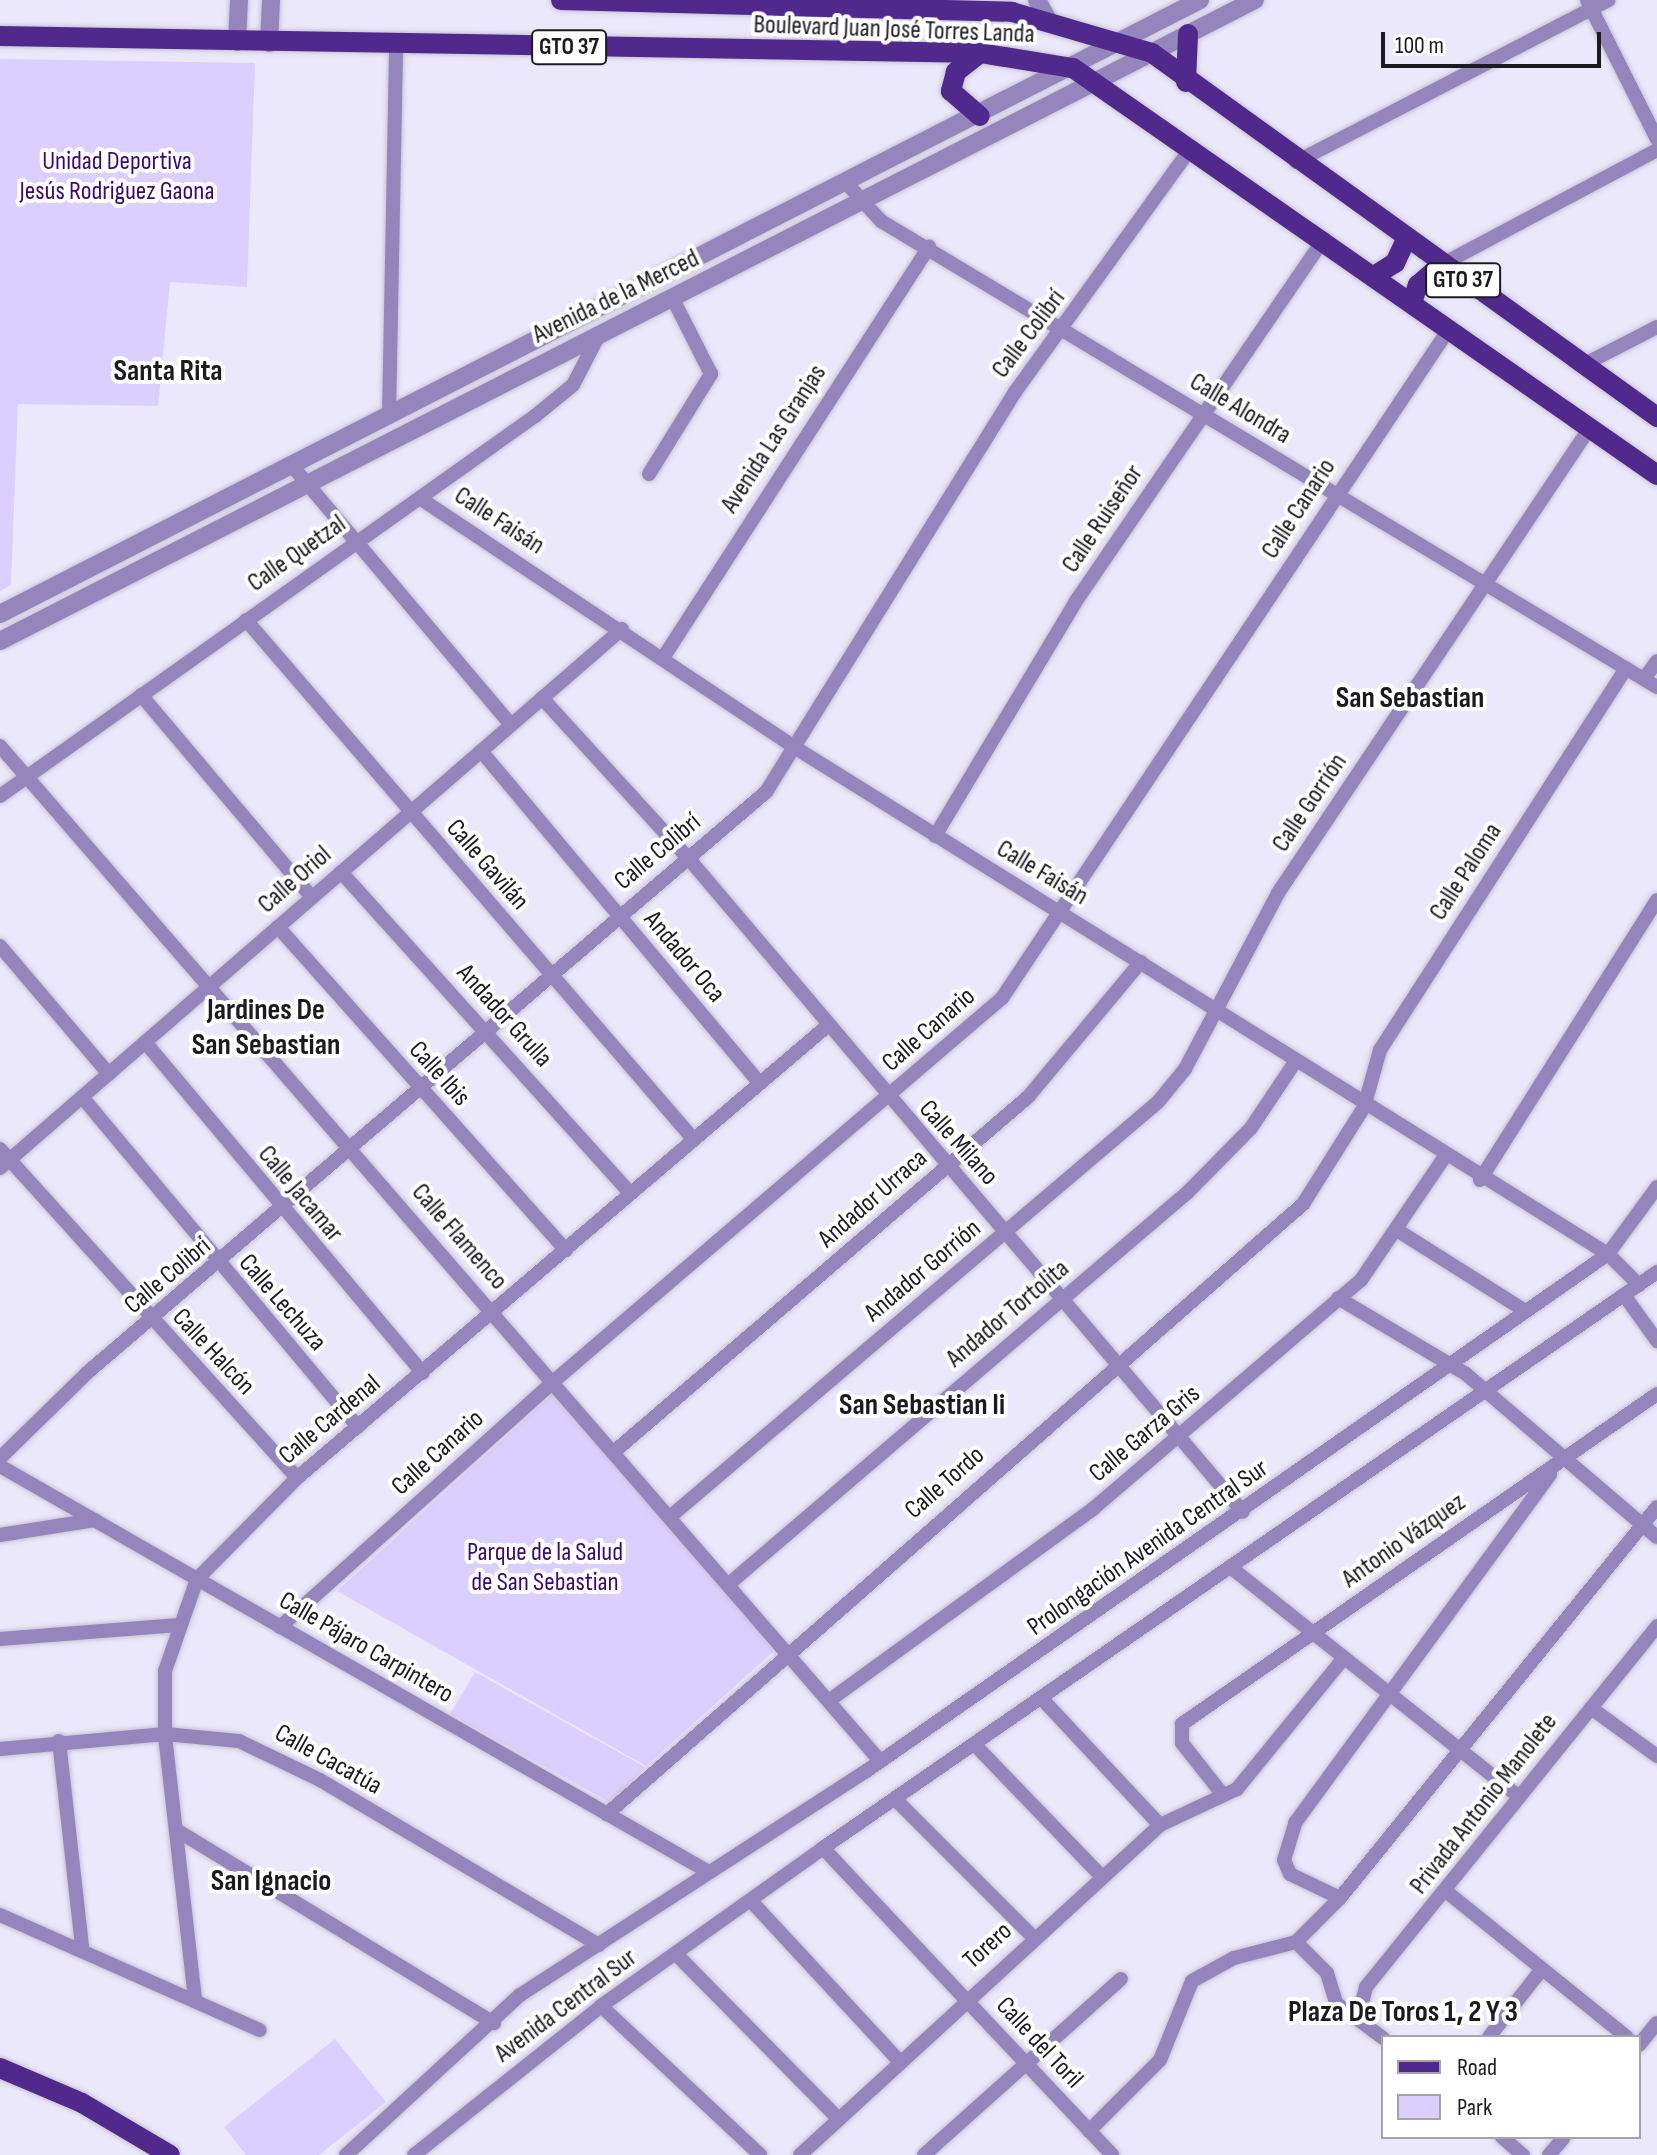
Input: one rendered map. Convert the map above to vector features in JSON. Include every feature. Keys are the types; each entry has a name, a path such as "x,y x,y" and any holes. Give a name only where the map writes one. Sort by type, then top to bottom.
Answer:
{"main road":[{"name":"Boulevard Juan José Torres Landa","path":"561,0 828,2 957,9 1048,20 1152,53 1186,82 1296,162 1657,417"},
{"path":"1186,82 1188,34"},
{"name":"Boulevard Juan José Torres Landa","path":"0,36 980,53 1073,68 1096,80 1657,475"},
{"path":"980,53 956,72 951,91 980,116"},
{"path":"1374,276 1395,263 1406,239"},
{"path":"1412,303 1422,279 1441,265"},
{"path":"0,2068 82,2103 170,2155"}],"street":[{"path":"237,42 239,0"},
{"path":"269,43 271,0"},
{"path":"957,9 977,0"},
{"path":"1037,0 1048,20"},
{"name":"Avenida de la Merced","path":"0,614 849,186 1200,0"},
{"name":"Avenida de la Merced","path":"0,641 600,333 863,204 1096,80 1255,0"},
{"path":"1296,162 1589,4 1608,0"},
{"path":"1589,4 1657,139"},
{"path":"389,417 396,45"},
{"name":"Calle Colibrí","path":"0,1458 152,1321 618,916 766,792 913,548 1192,147"},
{"path":"1441,265 1657,150"},
{"name":"Calle Alondra","path":"849,186 863,204 929,247 1651,683"},
{"name":"Calle Ruiseñor","path":"935,836 1076,601 1324,239"},
{"name":"Avenida Las Granjas","path":"663,658 929,247"},
{"path":"649,474 711,374 673,299"},
{"path":"1583,365 1657,327"},
{"name":"Calle Canario","path":"280,1627 554,1381 1002,998 1063,913 1336,495 1449,329"},
{"name":"Calle Quetzal","path":"0,796 421,499 573,385 600,333"},
{"name":"Calle Gorrión","path":"1217,1010 1278,893 1589,429"},
{"path":"294,468 511,725"},
{"name":"Calle Faisán","path":"421,499 622,629 794,747 1141,962 1444,1158 1624,1269"},
{"name":"Calle Gavilán","path":"246,620 694,1140"},
{"name":"Calle Oriol","path":"3,1159 109,1074 622,629"},
{"path":"1651,683 1657,661"},
{"name":"Calle Paloma","path":"1364,1107 1380,1050 1626,668"},
{"path":"141,695 312,897"},
{"name":"Calle Milano","path":"542,698 689,859 887,1099 1121,1363 1243,1512"},
{"name":"Calle Flamenco","path":"0,746 30,775 351,1150 790,1651 880,1761"},
{"name":"Andador Oca","path":"481,751 759,1082"},
{"name":"Andador Grulla","path":"341,872 630,1193"},
{"path":"1480,1180 1657,900"},
{"name":"Calle Ibis","path":"278,927 566,1250"},
{"path":"0,946 109,1074"},
{"name":"Andador Urraca","path":"615,1451 1061,1065 1141,962"},
{"name":"Andador Gorrión","path":"671,1516 1158,1102 1217,1010"},
{"name":"Calle Cardenal","path":"195,1999 165,1734 165,1671 178,1625 197,1579 297,1478 826,1027"},
{"name":"Calle Jacamar","path":"145,1042 281,1211 423,1373"},
{"name":"Andador Tortolita","path":"730,1583 1224,1158 1295,1062"},
{"name":"Calle Lechuza","path":"82,1097 218,1266 358,1427"},
{"name":"Calle Tordo","path":"607,1814 1303,1204 1364,1107"},
{"name":"Calle Garza Gris","path":"830,1700 1071,1526 1182,1435 1338,1298 1400,1232 1444,1158"},
{"name":"Calle Halcón","path":"3,1159 297,1478"},
{"path":"1657,1187 1624,1269 1624,1295 1657,1341"},
{"path":"1400,1232 1524,1310"},
{"path":"1624,1269 1657,1272"},
{"name":"Prolongación Avenida Central Sur","path":"346,2155 494,2023 520,1995 880,1761 1243,1512 1524,1310 1624,1269"},
{"path":"899,2061 751,1901 823,1848 1234,1570 1481,1390 1624,1295"},
{"path":"1338,1298 1466,1374 1565,1463 1657,1537"},
{"name":"Antonio Vázquez","path":"1223,1795 1182,1743 1179,1728 1313,1633 1550,1474 1657,1394"},
{"name":"Calle Pájaro Carpintero","path":"0,1466 707,1871"},
{"path":"1340,1898 1290,1874 1286,1843 1550,1474"},
{"path":"1089,2131 1171,2042 1192,1981 1234,1958 1296,1942 1340,1898 1657,1507"},
{"path":"0,1535 95,1520"},
{"path":"1234,1570 1388,1697 1519,1797"},
{"path":"0,1639 178,1625"},
{"name":"Privada Antonio Manolete","path":"1359,2015 1366,1987 1447,1892 1657,1626"},
{"name":"Torero","path":"800,2155 965,1999 1160,1825 1223,1795 1256,1770 1343,1659"},
{"path":"1043,1700 1160,1825"},
{"path":"1591,1708 1657,1756"},
{"name":"Calle Cacatúa","path":"0,1749 59,1741 165,1734 219,1736 266,1751 599,1945"},
{"path":"59,1741 82,1946"},
{"path":"976,1746 1101,1876"},
{"path":"895,1799 1034,1938"},
{"path":"178,1831 494,2023"},
{"name":"Calle del Toril","path":"823,1848 1112,2155"},
{"path":"1447,1892 1624,2035"},
{"name":"Avenida Central Sur","path":"414,2155 601,2006 751,1901"},
{"path":"0,1915 82,1946 260,2030"},
{"path":"1296,1942 1327,1973 1336,2003 1359,2015 1381,2036"},
{"path":"676,1954 838,2118"},
{"path":"1491,2035 1542,1969"},
{"path":"924,2155 1121,1979"},
{"path":"601,2006 760,2155"},
{"path":"1641,2043 1657,2023"},
{"path":"1504,2139 1523,2155"},
{"path":"1549,2155 1562,2139"}],"green space":[{"name":"Unidad Deportiva Jesús Rodriguez Gaona","path":"0,59 255,63 247,287 170,282 158,406 18,404 11,585 0,591"},
{"name":"Parque de la Salud de San Sebastian","path":"555,1392 774,1651 646,1766 337,1591"},
{"path":"475,1672 645,1767 611,1803 450,1714"},
{"path":"335,2039 386,2102 319,2155 246,2155 224,2127"}],"district":[{"name":"Santa Rita","path":"168,371"},
{"name":"San Sebastian","path":"1410,698"},
{"name":"Jardines De San Sebastian","path":"266,1027"},
{"name":"San Sebastian Ii","path":"922,1405"},
{"name":"San Ignacio","path":"271,1881"},
{"name":"Plaza De Toros 1, 2 Y 3","path":"1403,2012"}]}
